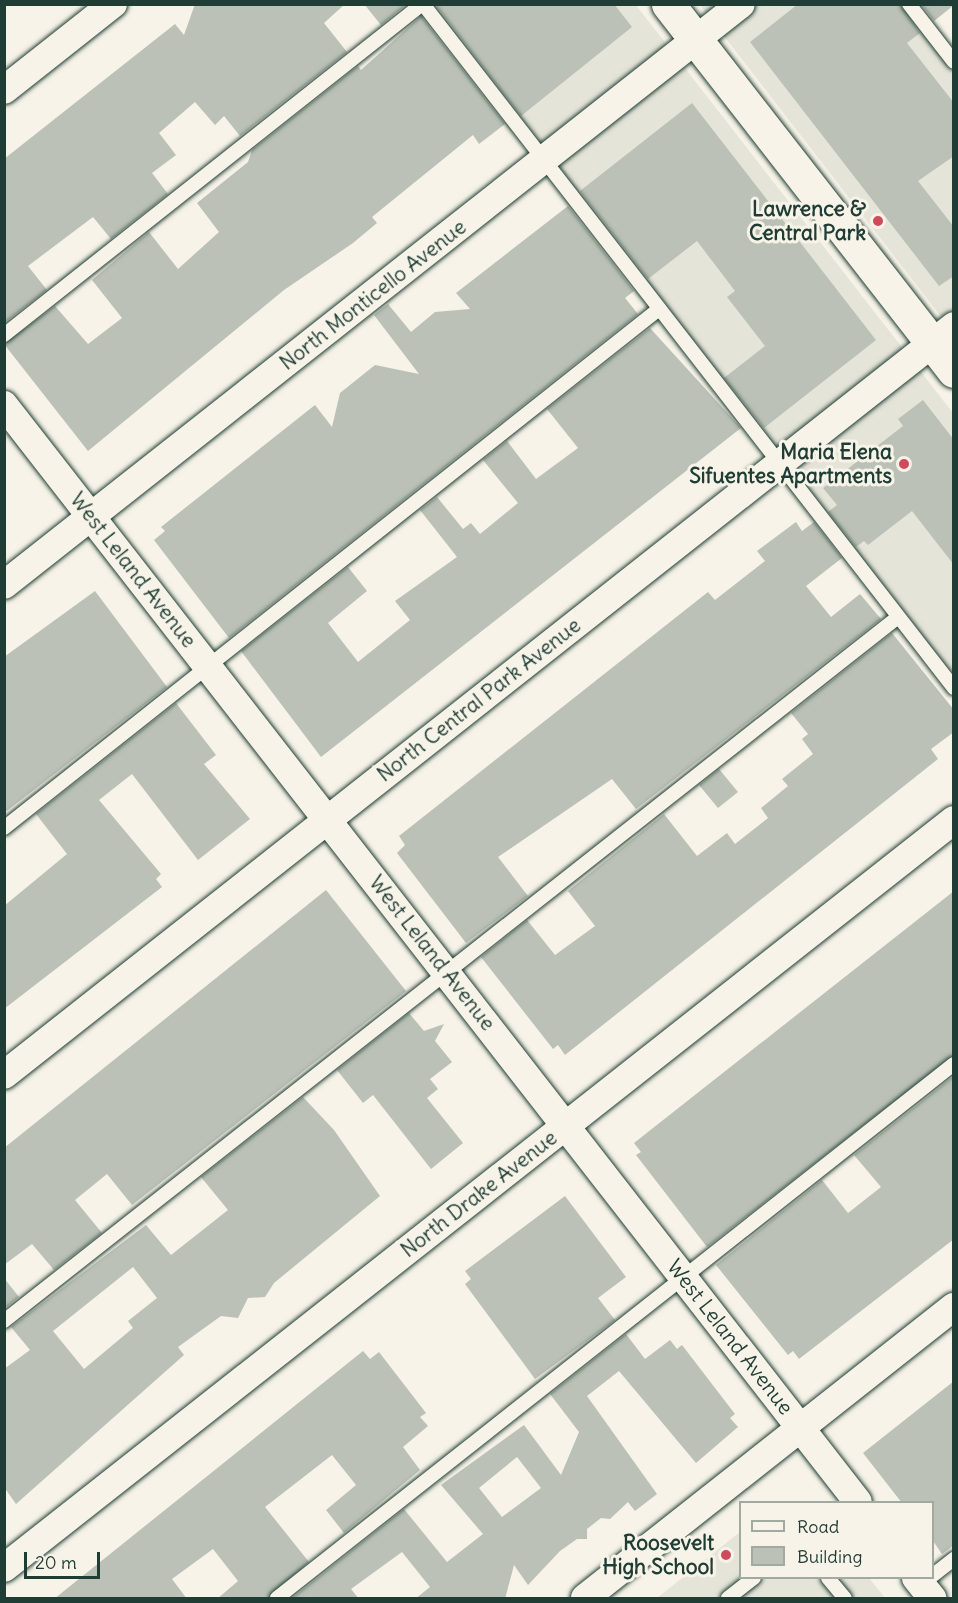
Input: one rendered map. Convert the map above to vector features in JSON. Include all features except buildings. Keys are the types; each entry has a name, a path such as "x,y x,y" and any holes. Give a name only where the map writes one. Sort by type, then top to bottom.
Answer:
{"main road":[{"path":"668,4 943,335 954,371"}],"street":[{"path":"4,90 113,4"},
{"name":"North Monticello Avenue","path":"4,585 741,4"},
{"name":"North Central Park Avenue","path":"4,1075 943,335"},
{"name":"West Leland Avenue","path":"4,405 856,1501"},
{"name":"North Drake Avenue","path":"4,1568 954,820"},
{"path":"596,1595 800,1428 954,1307"}],"lane":[{"path":"4,335 423,4 954,688"},
{"path":"909,4 954,62"},
{"path":"4,828 659,309"},
{"path":"4,1321 898,617"},
{"path":"277,1599 954,1064"},
{"path":"934,1577 954,1559"},
{"path":"728,1599 753,1579"},
{"path":"829,1579 845,1599"}],"shaded area":[{"path":"420,5 636,5 953,413 953,691"},
{"path":"700,5 916,5 953,53 953,332"},
{"name":"Roosevelt High School","path":"739,1533 739,1579 870,1579 885,1598 657,1598"}],"place":[{"name":"Lawrence & Central Park","path":"878,221"},
{"name":"Maria Elena Sifuentes Apartments","path":"904,464"},
{"name":"Roosevelt High School","path":"726,1555"}]}
